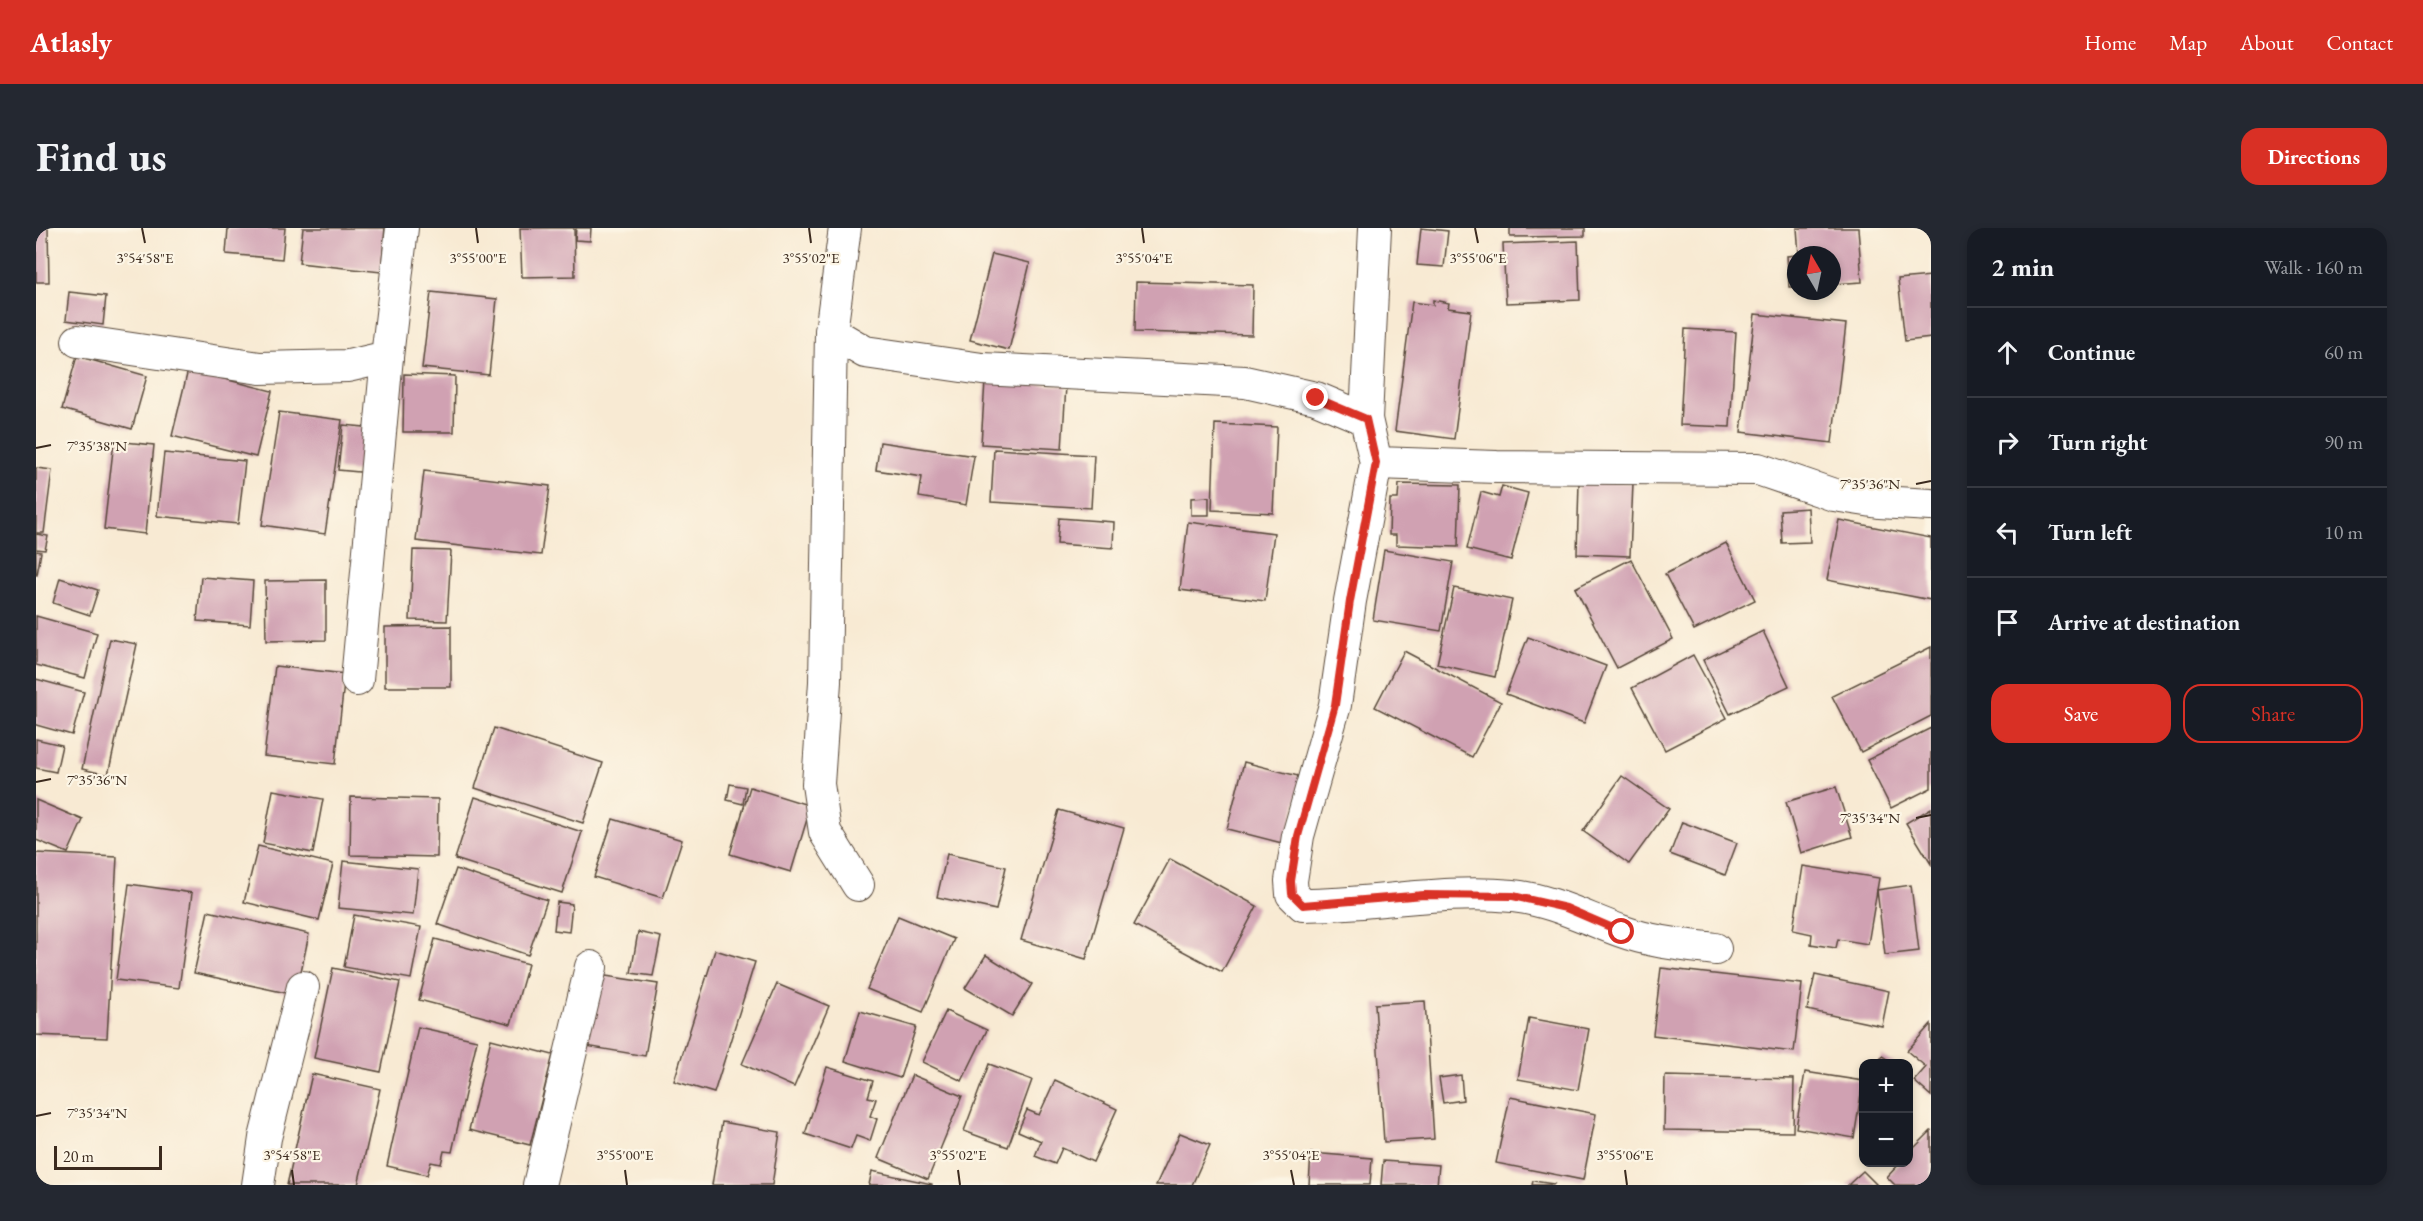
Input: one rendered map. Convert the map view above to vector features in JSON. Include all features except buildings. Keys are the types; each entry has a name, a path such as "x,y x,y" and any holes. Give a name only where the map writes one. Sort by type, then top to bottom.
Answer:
{"street":[{"path":"357,680 387,357 402,228"},
{"path":"845,228 831,332 825,682 818,784 825,832 858,885"},
{"path":"1376,228 1366,419 1376,463 1350,601 1335,705 1298,836 1291,881 1292,894 1303,905 1424,895 1513,896 1566,908 1622,932 1659,942 1715,949"},
{"path":"831,332 865,352 982,369 1245,382 1316,398 1366,419"},
{"path":"78,341 261,368 348,366 387,357"},
{"path":"1376,463 1758,470 1834,495 1879,502 1931,505"},
{"path":"540,1185 591,967"},
{"path":"258,1185 266,1138 303,987"}],"route":[{"path":"1316,398 1366,419 1376,463 1350,601 1335,705 1298,836 1291,881 1292,894 1303,905 1424,895 1513,896 1566,908 1622,932"}]}
